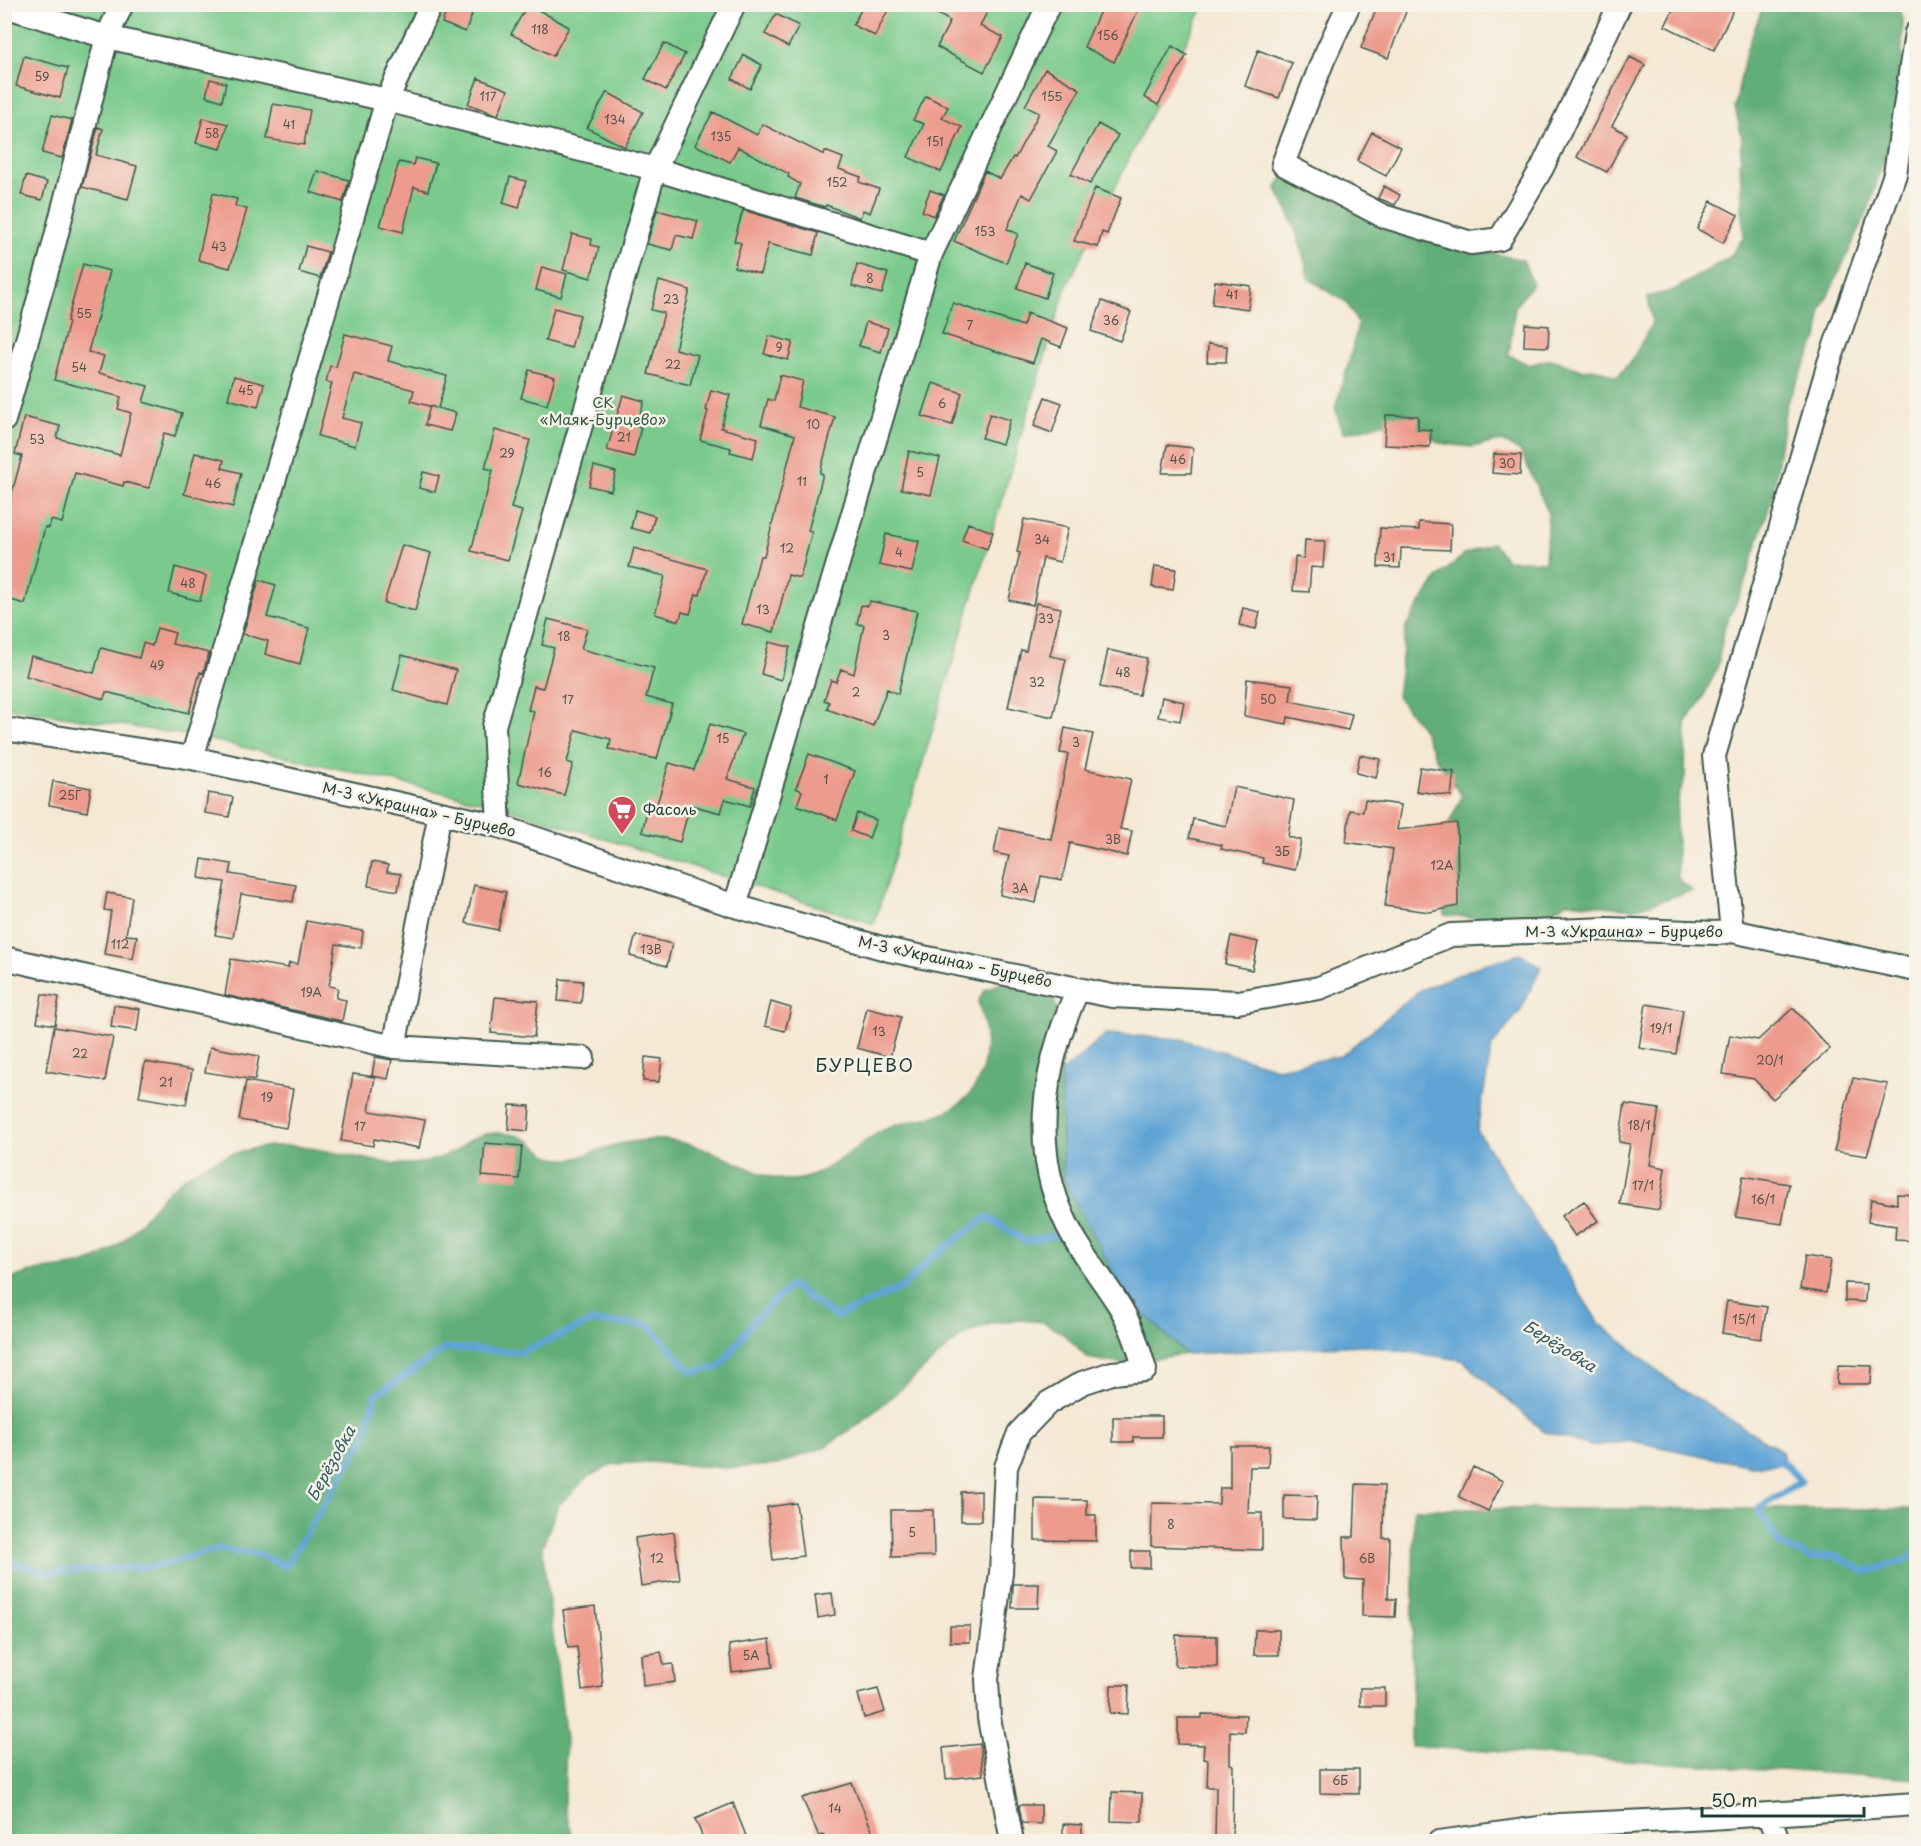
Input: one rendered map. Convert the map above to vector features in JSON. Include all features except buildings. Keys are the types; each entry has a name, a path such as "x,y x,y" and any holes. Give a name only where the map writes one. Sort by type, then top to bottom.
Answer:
{"street":[{"path":"4,420 50,261 107,37 122,4"},
{"path":"192,758 387,100 431,4"},
{"path":"499,826 494,726 655,169 734,4"},
{"path":"735,906 931,254 1049,4"},
{"path":"1350,4 1323,60 1283,164 1383,216 1471,243 1500,239 1542,168 1620,4"},
{"path":"4,6 107,37 387,100 655,169 931,254"},
{"path":"1732,931 1714,756 1829,363 1895,174 1917,33"},
{"name":"М-3 «Украина» – Бурцево","path":"4,729 192,758 499,826 735,906 889,950 1112,996 1238,1002 1319,988 1451,935 1607,929 1718,933 1732,931 1917,970"},
{"path":"394,1047 440,813"},
{"path":"4,958 394,1047 583,1058"},
{"path":"1011,1836 989,1718 987,1679 1001,1573 1006,1467 1019,1433 1048,1403 1082,1383 1112,1373 1145,1370 1133,1332 1064,1218 1047,1171 1043,1127 1047,1083 1055,1047 1078,989"},
{"path":"1438,1842 1560,1825 1917,1804"},
{"path":"1768,1814 1779,1842"}],"green space":[{"path":"1767,4 1896,5 1903,19 1901,89 1893,131 1868,211 1821,310 1819,335 1786,405 1773,495 1742,591 1725,625 1717,669 1698,707 1686,721 1685,777 1678,799 1676,821 1678,879 1692,891 1634,909 1568,902 1541,916 1493,920 1444,915 1445,832 1462,796 1438,762 1422,728 1397,696 1406,626 1438,577 1465,554 1492,543 1507,560 1545,562 1548,512 1521,452 1502,441 1471,447 1439,443 1425,432 1401,420 1343,433 1335,408 1358,324 1346,302 1309,279 1296,232 1276,189 1284,176 1433,241 1523,260 1533,284 1515,306 1509,355 1529,365 1551,359 1581,370 1597,369 1617,377 1632,360 1652,323 1648,297 1674,290 1730,257 1744,237 1740,166 1742,138 1735,107 1746,51 1763,7"},
{"name":"СК «Маяк-Бурцево»","path":"4,5 1204,5 1065,290 874,924 498,805 198,737 5,707"},
{"path":"1001,983 1034,989 1051,997 1059,1011 1061,1073 1125,1295 1186,1354 1121,1364 1088,1358 1065,1335 1043,1322 1021,1320 992,1323 963,1335 865,1420 824,1447 777,1465 725,1468 649,1462 614,1464 589,1476 558,1506 542,1547 566,1740 564,1807 574,1841 5,1842 5,1283 27,1273 75,1266 98,1258 129,1235 169,1190 199,1168 221,1158 271,1146 312,1148 383,1162 407,1164 439,1158 455,1151 476,1137 491,1133 521,1137 550,1156 560,1159 577,1158 622,1144 666,1140 699,1147 772,1177 786,1180 805,1178 827,1168 880,1132 940,1114 957,1106 969,1095 978,1082 985,1051 985,1034 978,1001 985,990"},
{"path":"1414,1509 1916,1509 1916,1779 1411,1746"}],"water":[{"path":"1521,954 1541,967 1521,1010 1492,1046 1477,1130 1598,1322 1679,1388 1782,1451 1784,1463 1751,1466 1632,1441 1590,1446 1543,1431 1462,1360 1363,1345 1186,1354 1125,1295 1063,1178 1061,1073 1106,1034 1181,1039 1277,1068 1341,1056 1420,990 1484,964"}],"waterway":[{"name":"Берёзовка","path":"4,1561 48,1572 158,1566 216,1549 258,1554 286,1566 364,1439 376,1395 446,1348 521,1352 591,1322 649,1325 691,1372 720,1367 755,1319 791,1285 836,1317 903,1287 932,1257 987,1217 1025,1241 1067,1233"},
{"name":"Берёзовка","path":"1776,1460 1784,1463 1801,1481 1758,1509 1780,1545 1811,1558 1836,1556 1866,1572 1905,1560 1916,1552"}],"place":[{"name":"Фасоль","path":"622,836"}],"district":[{"name":"БУРЦЕВО","path":"865,1066"}]}
